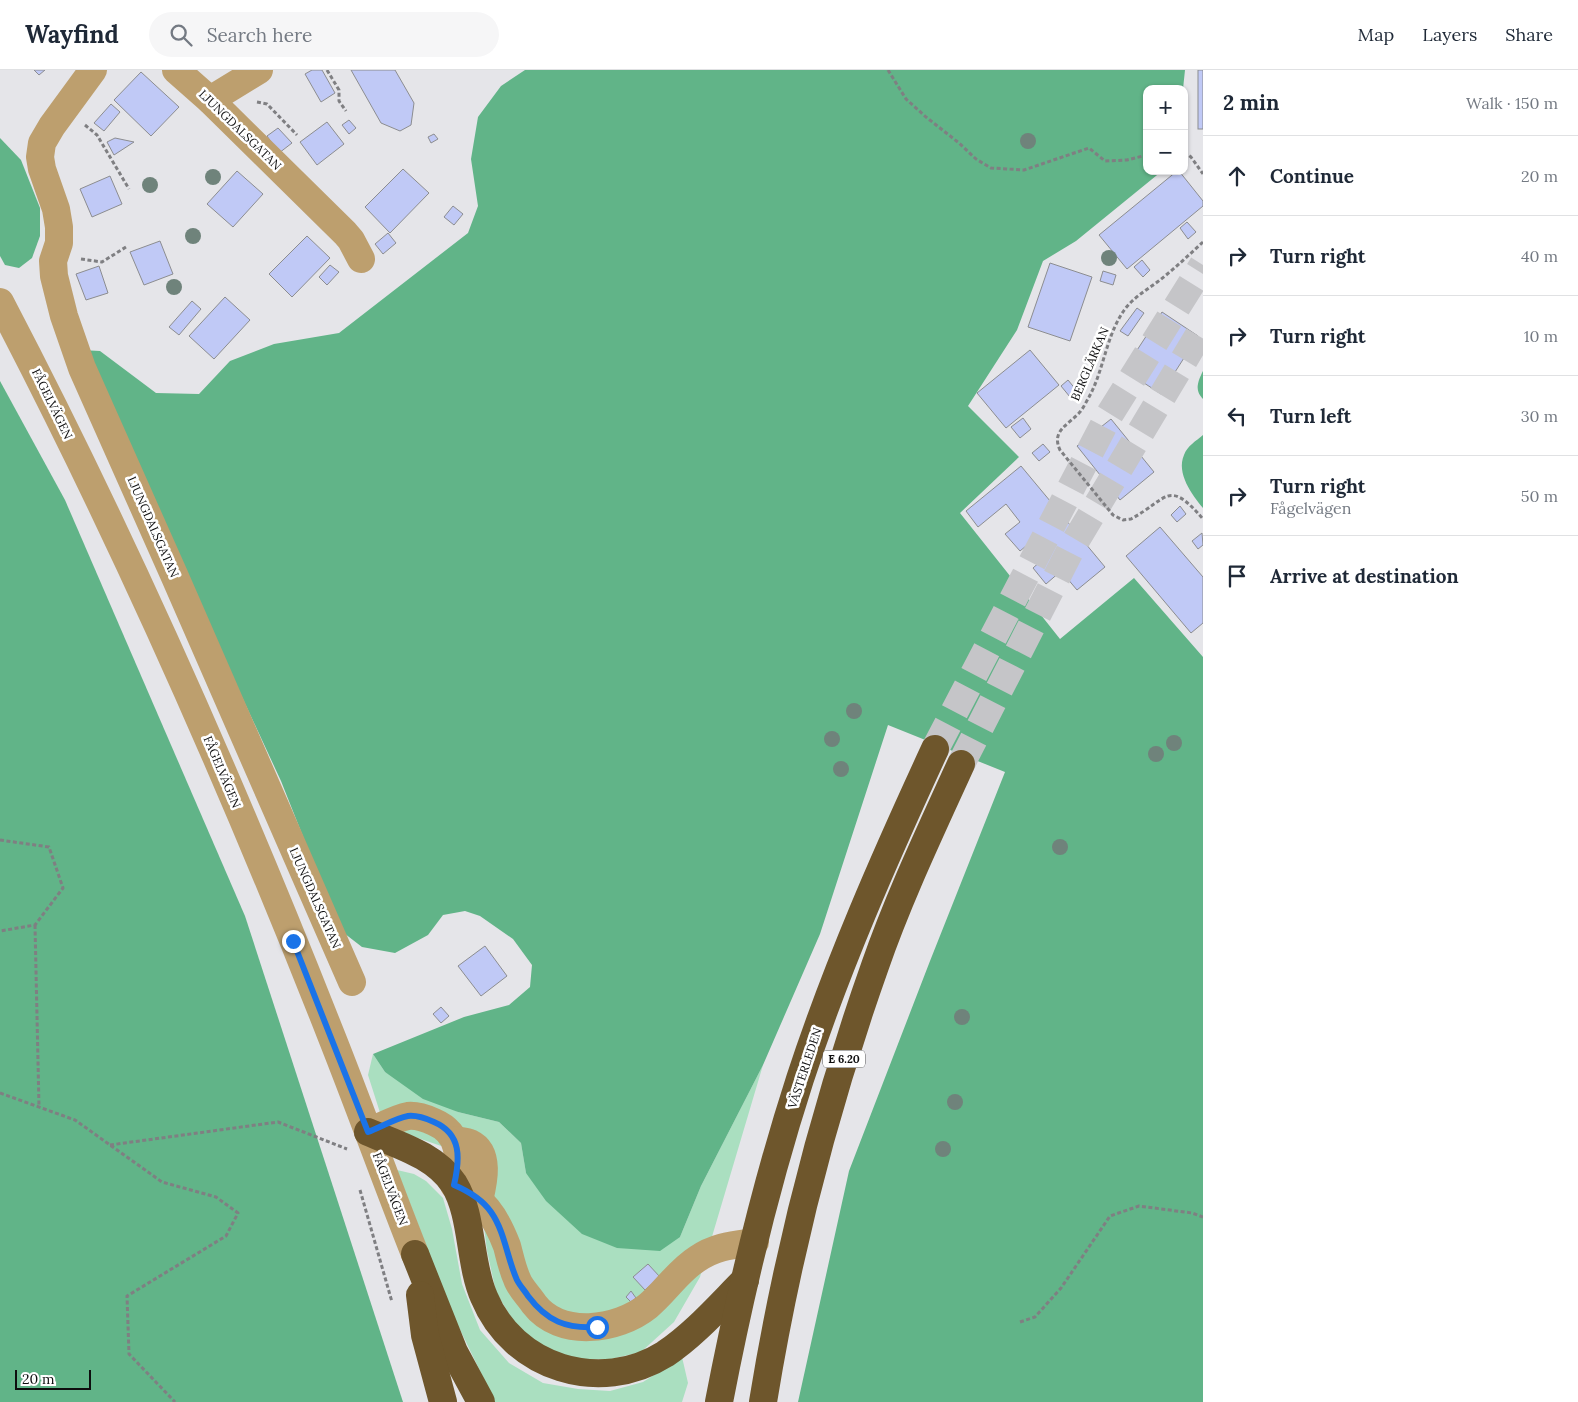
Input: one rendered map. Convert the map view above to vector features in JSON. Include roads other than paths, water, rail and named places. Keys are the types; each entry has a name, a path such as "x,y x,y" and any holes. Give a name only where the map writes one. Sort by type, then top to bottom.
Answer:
{"highway":[{"name":"VÄSTERLEDEN","path":"719,1402 733,1331 755,1242 800,1079 848,948 935,749"},
{"name":"E 6.20","path":"762,1402 782,1297 805,1197 833,1094 875,965 910,877 961,764"},
{"path":"356,1136 433,1162 454,1185 463,1206 477,1278 493,1316 506,1334 524,1350 546,1362 568,1370 589,1373 628,1370 664,1354 684,1340 746,1280"},
{"path":"414,1254 425,1335 443,1402"},
{"path":"414,1254 454,1352 481,1402"}],"street":[{"name":"LJUNGDALSGATAN","path":"93,70 42,143 40,157 42,169 56,210 58,243 53,261 54,276 64,316 82,368 352,982"},
{"name":"LJUNGDALSGATAN","path":"176,70 210,100 352,240 361,259"},
{"path":"210,100 259,70"},
{"name":"FÅGELVÄGEN","path":"0,302 92,486 214,752 293,941 356,1136 414,1254"},
{"path":"356,1136 407,1116 422,1117 441,1125 455,1140 459,1164 454,1185 469,1192 491,1212 506,1245 517,1280 538,1309 558,1323 582,1328 597,1327 628,1318 647,1307 696,1259 720,1247 755,1242"},
{"path":"455,1140 472,1143 480,1154 485,1167 479,1201"}],"tunnel":[{"path":"935,749 1108,417 1203,265"},
{"path":"961,764 1072,547 1203,328"}]}
